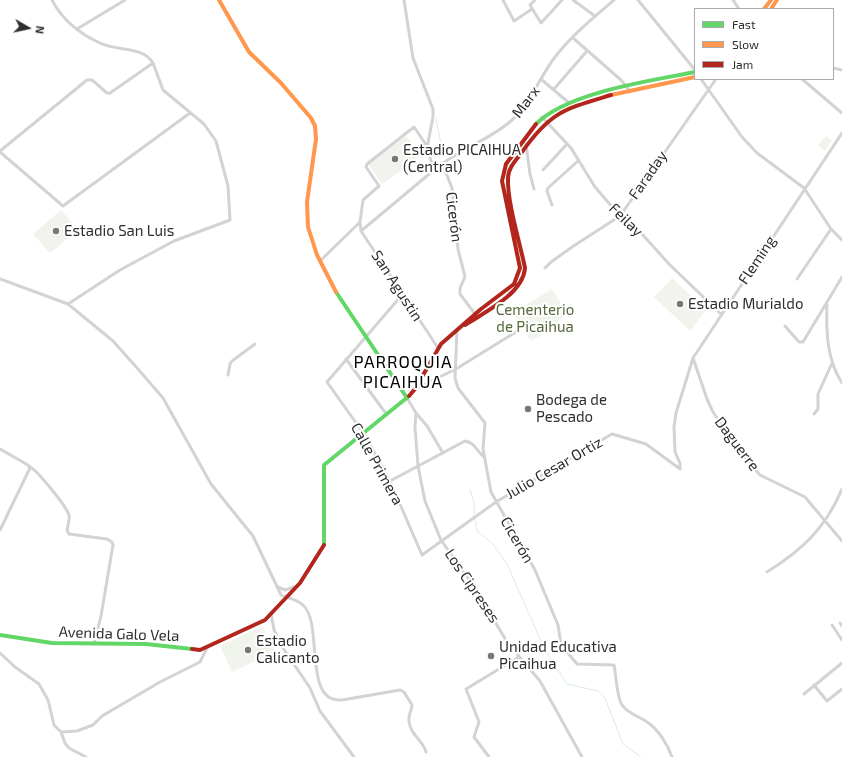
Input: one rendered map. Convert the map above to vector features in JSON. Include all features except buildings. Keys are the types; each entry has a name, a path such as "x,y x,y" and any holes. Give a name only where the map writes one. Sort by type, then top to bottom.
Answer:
{"main road":[{"path":"219,0 249,52 281,83 311,118 315,126 316,139 307,202 308,227 320,261 342,303 390,371 407,398"},
{"path":"765,8 771,0"},
{"name":"Avenida Galo Vela","path":"0,635 52,644 146,644 200,650 264,620 300,583 324,546 324,465 407,398 415,389 438,348 475,314 514,284 520,268 503,193 503,175 509,159 529,130 542,117 568,102 626,86 694,71"},
{"name":"Avenida Galo Vela","path":"459,328 466,325 510,295 516,290 524,277 525,268 508,184 511,169 526,144 546,121 560,111 570,107 629,90 694,77"}],"street":[{"path":"52,0 66,19 77,29 100,44 144,53 153,63 163,90 204,124 216,141 228,186 230,220 174,241 120,270 68,304"},
{"path":"77,29 125,0"},
{"path":"503,0 514,21 532,9"},
{"path":"535,0 530,5 539,23 542,23 562,0"},
{"path":"573,0 595,16"},
{"name":"Marx","path":"361,231 442,163 510,122 525,107 555,56 595,16 614,0"},
{"path":"638,0 694,70"},
{"path":"732,0 738,8"},
{"path":"406,1 413,58 433,109 427,152 434,170"},
{"path":"573,38 629,90"},
{"path":"554,89 587,51"},
{"path":"153,63 110,93 107,93 92,80 87,80 0,152 63,206 190,113"},
{"path":"542,80 568,102"},
{"path":"702,80 742,137 757,153 804,188 831,229 842,240"},
{"name":"Faraday","path":"545,268 575,245 620,216 715,80"},
{"path":"803,80 842,113"},
{"name":"Feilay","path":"542,117 567,144 579,160 595,187 620,216 642,234 669,264 721,314"},
{"path":"320,261 360,222 363,200 378,187 379,184 366,167 366,164 414,128 427,146"},
{"name":"Fleming","path":"612,434 646,444 680,469 680,463 675,452 674,427 676,413 693,358 804,188 842,133"},
{"path":"526,144 530,174 534,188"},
{"path":"543,170 567,144"},
{"path":"552,205 547,191 548,188 579,160"},
{"name":"Cicerón","path":"442,163 452,188 458,250 464,273 460,294 475,314"},
{"name":"San Agustin","path":"360,222 361,231 438,348"},
{"path":"796,279 831,229"},
{"path":"785,326 800,342 803,342 842,277"},
{"path":"0,279 68,304 113,341 162,398 211,484 253,536 281,595 303,605 309,615 317,673 322,689 328,699 342,700 400,690 404,692 412,705 409,717 410,726 413,733 424,745 426,752"},
{"path":"387,415 346,360 364,336 402,295"},
{"path":"827,303 827,334 832,363 842,383"},
{"name":"Cicerón","path":"459,328 455,378 458,388 485,423 482,443 491,492 535,570 558,625 561,645 577,664 614,665 620,703 629,712 648,722 653,727 667,746 672,757"},
{"path":"415,389 456,369 519,330"},
{"path":"228,375 232,361 255,344"},
{"name":"Daguerre","path":"693,358 713,412 744,457 760,475 805,497 842,540"},
{"name":"Calle Primera","path":"346,360 327,382 364,434 390,481 422,555 441,540"},
{"path":"814,414 818,409 818,394 832,363"},
{"path":"407,398 427,426 443,453"},
{"name":"Los Cipreses","path":"416,412 415,427 418,466 425,501 441,540 475,588 519,657 540,681 582,757"},
{"name":"Julio Cesar Ortiz","path":"441,540 472,517 496,502 612,434"},
{"path":"390,481 465,442 471,442 476,446 484,458"},
{"path":"0,449 29,466 45,480 67,511 69,519 67,530 69,534 107,539 112,542 113,545 101,616 94,644"},
{"path":"0,530 29,466"},
{"path":"767,572 792,557 803,547 826,520 842,489"},
{"path":"278,587 285,590 291,589 300,583"},
{"path":"271,613 274,630 281,645 310,688 320,711 354,757"},
{"path":"832,625 842,640"},
{"path":"61,732 76,731 93,725 102,716 160,682 200,662 207,648"},
{"path":"0,653 15,667 39,684 48,700 54,725 61,732 68,748 86,757"},
{"path":"489,757 474,737 479,722 466,689 519,657"},
{"path":"804,694 842,663"},
{"path":"814,685 827,701 842,688"}],"green space":[{"name":"Estadio PICAIHUA (Central)","path":"406,136 423,154 382,184 368,164"},
{"path":"826,136 832,140 825,151 818,145"},
{"path":"61,210 78,230 50,253 33,234"},
{"name":"Estadio Murialdo","path":"672,278 706,310 690,331 654,297"},
{"name":"Cementerio de Picaihua","path":"552,289 568,315 550,326 552,329 531,341 512,313"},
{"path":"262,626 275,652 232,672 220,646"}],"waterway":[{"path":"436,118 443,155"},
{"path":"470,490 474,502 474,516"},
{"path":"475,519 477,531 493,544 507,564 544,648 567,684 598,691 605,698 623,744 641,757"}],"traffic: fast":[{"path":"536,124 550,113 589,96 633,84 694,72"},
{"path":"336,292 407,398"},
{"path":"324,545 324,465 409,396"},
{"path":"0,635 52,643 146,644 192,649"}],"traffic: slow":[{"path":"219,0 249,52 281,83 311,118 315,126 316,139 307,202 308,227 317,255 336,292"},
{"path":"765,8 771,0"},
{"path":"772,8 777,0"},
{"path":"611,95 694,77"}],"traffic: jam":[{"path":"465,325 502,301 518,286 523,277 525,268 508,188 508,174 513,164 532,138 560,113 570,108 611,95"},
{"path":"409,396 415,389 441,344 481,309 514,284 520,268 502,181 506,164 536,124"},
{"path":"192,649 200,650 265,620 300,583 324,545"}],"place":[{"name":"Estadio PICAIHUA (Central)","path":"395,159"},
{"name":"Estadio San Luis","path":"56,231"},
{"name":"Estadio Murialdo","path":"680,304"},
{"name":"Bodega de Pescado","path":"528,409"},
{"name":"Estadio Calicanto","path":"248,650"},
{"name":"Unidad Educativa Picaihua","path":"491,656"}],"district":[{"name":"PARROQUIA PICAIHUA","path":"403,372"}]}
